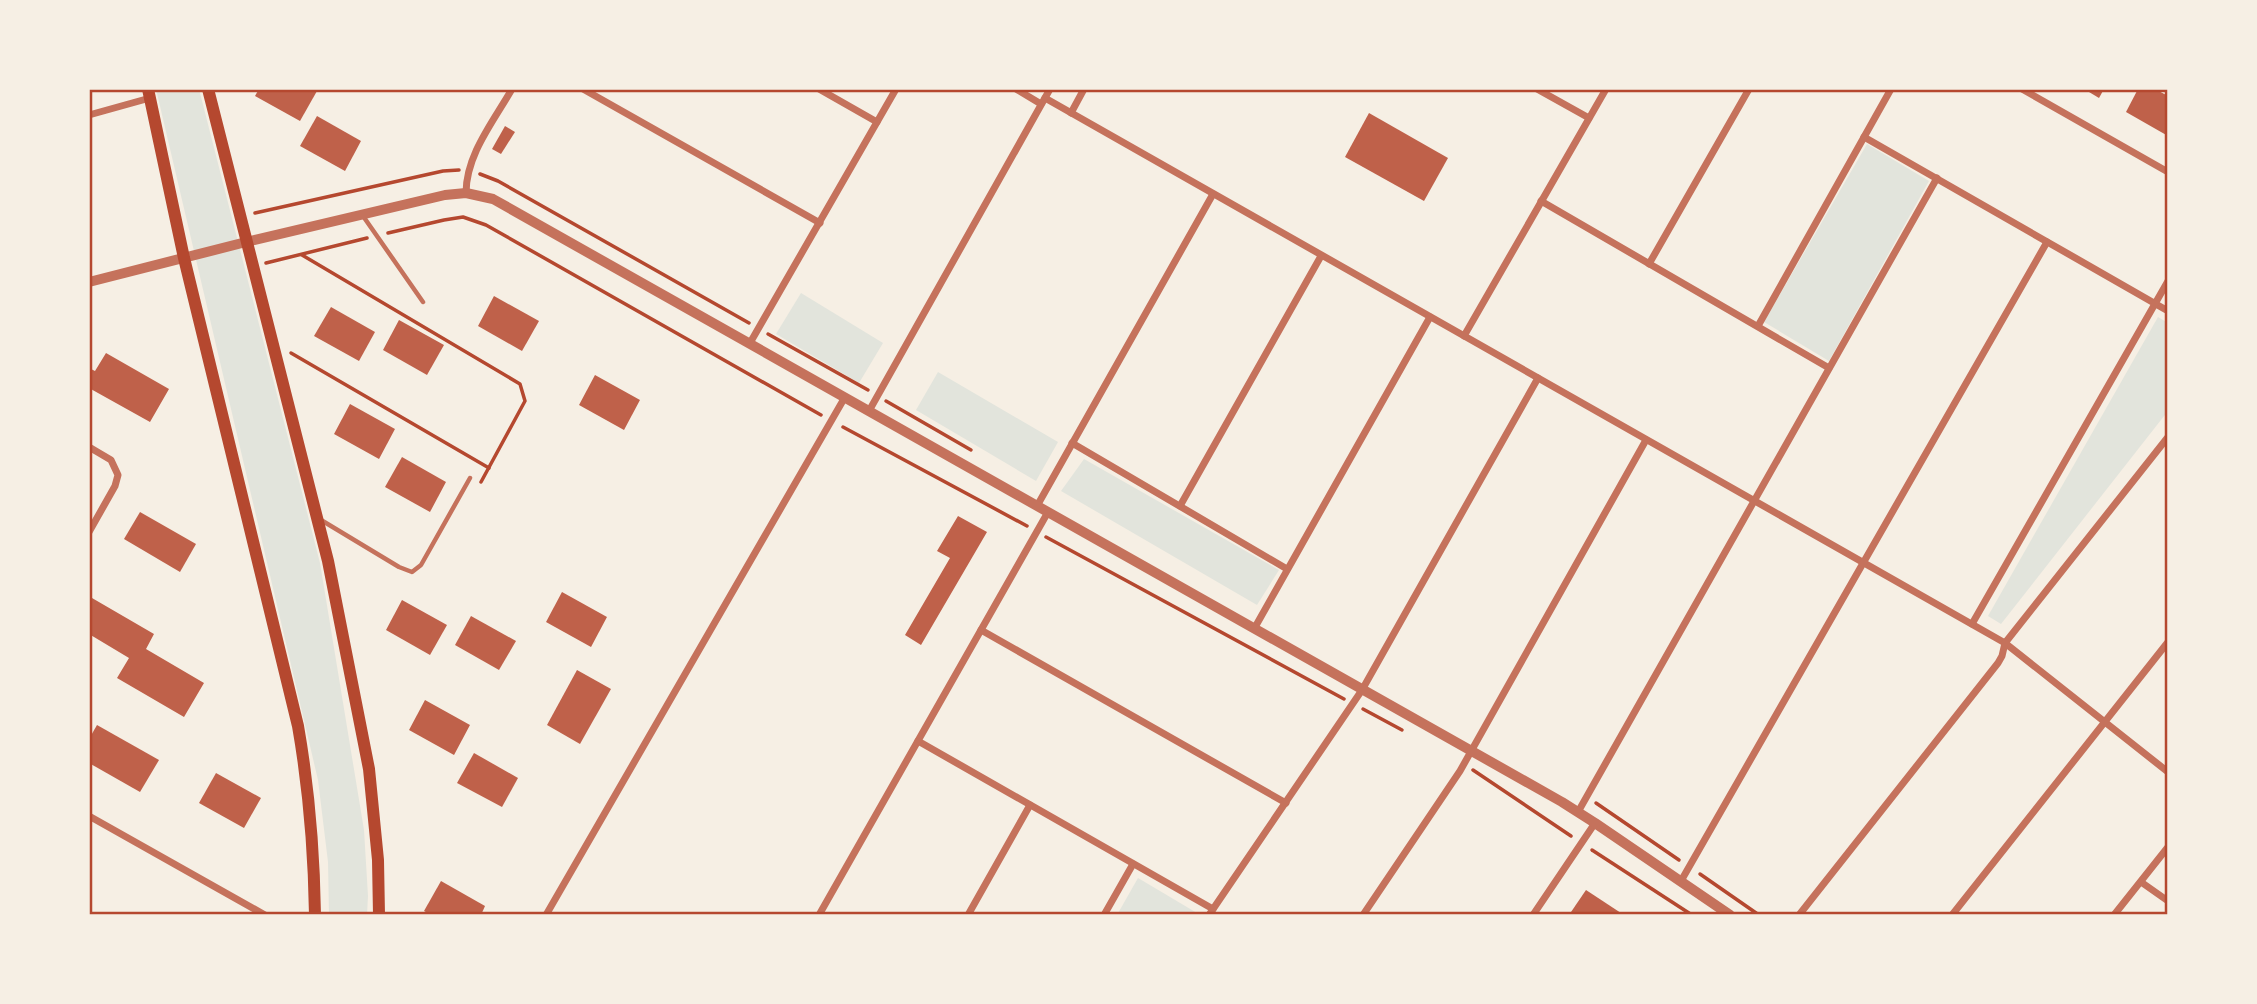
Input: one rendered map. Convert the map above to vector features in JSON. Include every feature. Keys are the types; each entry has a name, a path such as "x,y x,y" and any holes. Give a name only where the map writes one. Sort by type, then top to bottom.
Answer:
{"main road":[{"path":"208,89 328,561 369,769 378,860 379,915"},
{"path":"149,94 184,258 298,726 309,800 314,915"}],"street":[{"path":"466,193 468,171 473,156 512,89"},
{"path":"583,89 820,223"},
{"path":"819,89 877,122"},
{"path":"750,343 896,89"},
{"path":"1016,89 1071,113 2005,643 2168,772"},
{"path":"869,411 1050,89"},
{"path":"1071,113 1084,89"},
{"path":"1538,89 1589,118"},
{"path":"1464,336 1606,89"},
{"path":"1650,264 1749,89"},
{"path":"1758,326 1891,89"},
{"path":"2022,89 2168,172"},
{"path":"89,115 149,94"},
{"path":"1864,136 2168,311"},
{"path":"1578,812 1937,178"},
{"path":"1037,506 1213,194"},
{"path":"89,282 445,195 480,195 506,205 1578,812 1730,915"},
{"path":"1541,201 1829,368"},
{"path":"1681,881 2047,242"},
{"path":"1180,506 1321,256"},
{"path":"1972,624 2168,281"},
{"path":"1254,629 1430,317"},
{"path":"918,741 1133,864 1211,912 1362,690 1538,378"},
{"path":"546,915 845,397"},
{"path":"1799,915 1998,663 2005,643 2168,437"},
{"path":"1363,915 1464,764 1646,440"},
{"path":"1072,443 1287,569"},
{"path":"89,447 111,460 118,475 115,486 89,531"},
{"path":"819,915 1048,512"},
{"path":"981,629 1286,803"},
{"path":"1952,915 2168,642"},
{"path":"968,915 1030,805"},
{"path":"89,816 265,915"},
{"path":"1533,915 1595,823"},
{"path":"2114,915 2168,848"},
{"path":"1104,915 1133,864"},
{"path":"2141,882 2168,901"}],"lane":[{"path":"363,215 423,302"},
{"path":"317,518 411,572 421,565 470,478"}],"path":[{"path":"270,275 266,262 444,220 463,217 486,226 831,421 1408,734"},
{"path":"300,254 520,384 525,401 476,491"},
{"path":"293,365 290,352 489,468"},
{"path":"1464,764 1692,915"}],"shaded area":[{"path":"156,89 199,89 320,563 364,830 367,915 329,915 328,862 318,780"},
{"path":"1867,144 1929,181 1829,361 1764,322"},
{"path":"801,293 883,343 859,383 776,334"},
{"path":"2158,317 2168,323 2168,411 2001,624 1988,616"},
{"path":"938,372 1058,442 1036,481 916,410"},
{"path":"1084,459 1279,570 1257,605 1061,491"},
{"path":"1138,878 1197,913 1117,915"}],"building":[{"path":"259,89 317,91 300,121 255,96"},
{"path":"2084,89 2104,89 2099,98"},
{"path":"2138,89 2155,89 2168,96 2168,136 2126,112"},
{"path":"1369,113 1448,158 1424,201 1345,157"},
{"path":"317,116 361,141 345,171 300,146"},
{"path":"505,126 515,132 501,154 492,149"},
{"path":"494,296 539,321 522,351 478,326"},
{"path":"331,307 375,332 359,361 314,336"},
{"path":"399,320 444,345 427,375 383,350"},
{"path":"106,353 169,389 150,422 89,388 89,368 95,371"},
{"path":"595,375 640,400 624,430 579,405"},
{"path":"350,404 395,429 379,459 334,434"},
{"path":"402,457 446,482 430,512 385,487"},
{"path":"140,512 196,544 180,572 124,539"},
{"path":"958,516 987,532 921,645 905,635 950,558 937,551"},
{"path":"562,592 607,617 591,647 546,622"},
{"path":"92,598 154,634 146,649 204,683 184,717 117,678 129,658 89,634 89,603"},
{"path":"402,600 447,625 430,655 386,630"},
{"path":"471,616 516,641 499,670 455,645"},
{"path":"577,670 611,689 580,744 547,725"},
{"path":"425,700 470,725 454,755 409,730"},
{"path":"97,725 159,760 140,792 89,763 89,739"},
{"path":"474,753 518,778 502,807 457,783"},
{"path":"216,773 261,798 244,828 199,803"},
{"path":"441,881 485,906 481,915 431,915 424,911"},
{"path":"1586,890 1624,915 1575,915 1571,912"}]}
